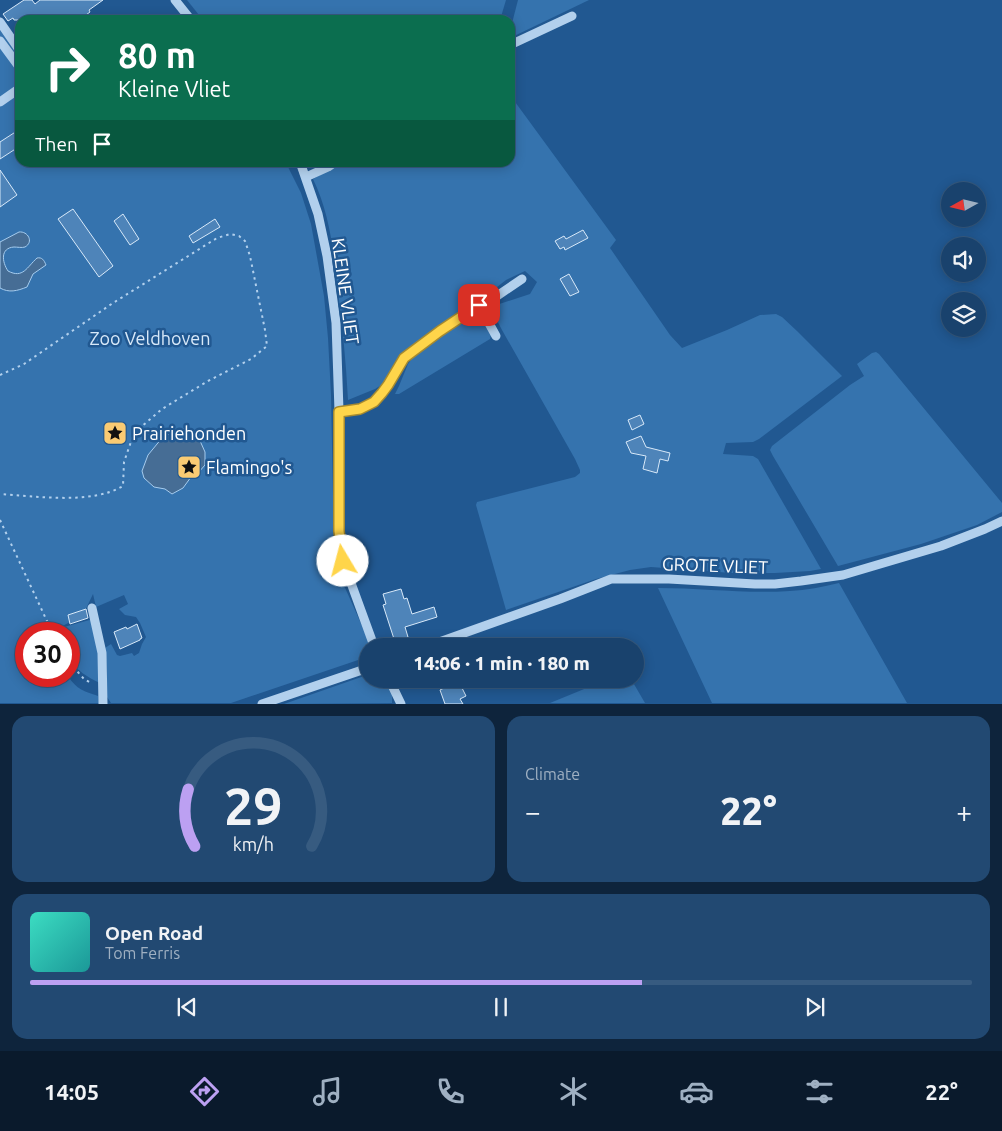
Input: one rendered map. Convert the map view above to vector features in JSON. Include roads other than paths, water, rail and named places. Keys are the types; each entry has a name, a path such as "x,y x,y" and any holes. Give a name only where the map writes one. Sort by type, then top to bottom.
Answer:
{"street":[{"path":"174,0 186,15"},
{"path":"515,43 572,16"},
{"path":"0,22 15,44"},
{"path":"0,41 15,61"},
{"path":"0,101 15,91"},
{"name":"KLEINE VLIET","path":"302,167 318,214 327,256 336,323 339,412 339,531 343,561 371,638"},
{"path":"306,177 329,167"},
{"path":"339,412 360,409 374,402 388,385 404,358 440,331 522,279"},
{"path":"479,305 496,336"},
{"name":"GROTE VLIET","path":"450,638 611,579 669,579 775,584 843,575 941,546 1002,521"},
{"path":"92,608 102,654 103,704"},
{"path":"262,704 359,671"},
{"path":"393,688 401,704"}],"place":[{"name":"Prairiehonden","path":"115,433"},
{"name":"Flamingo's","path":"189,467"}],"park label":[{"name":"Zoo Veldhoven","path":"150,338"}]}
